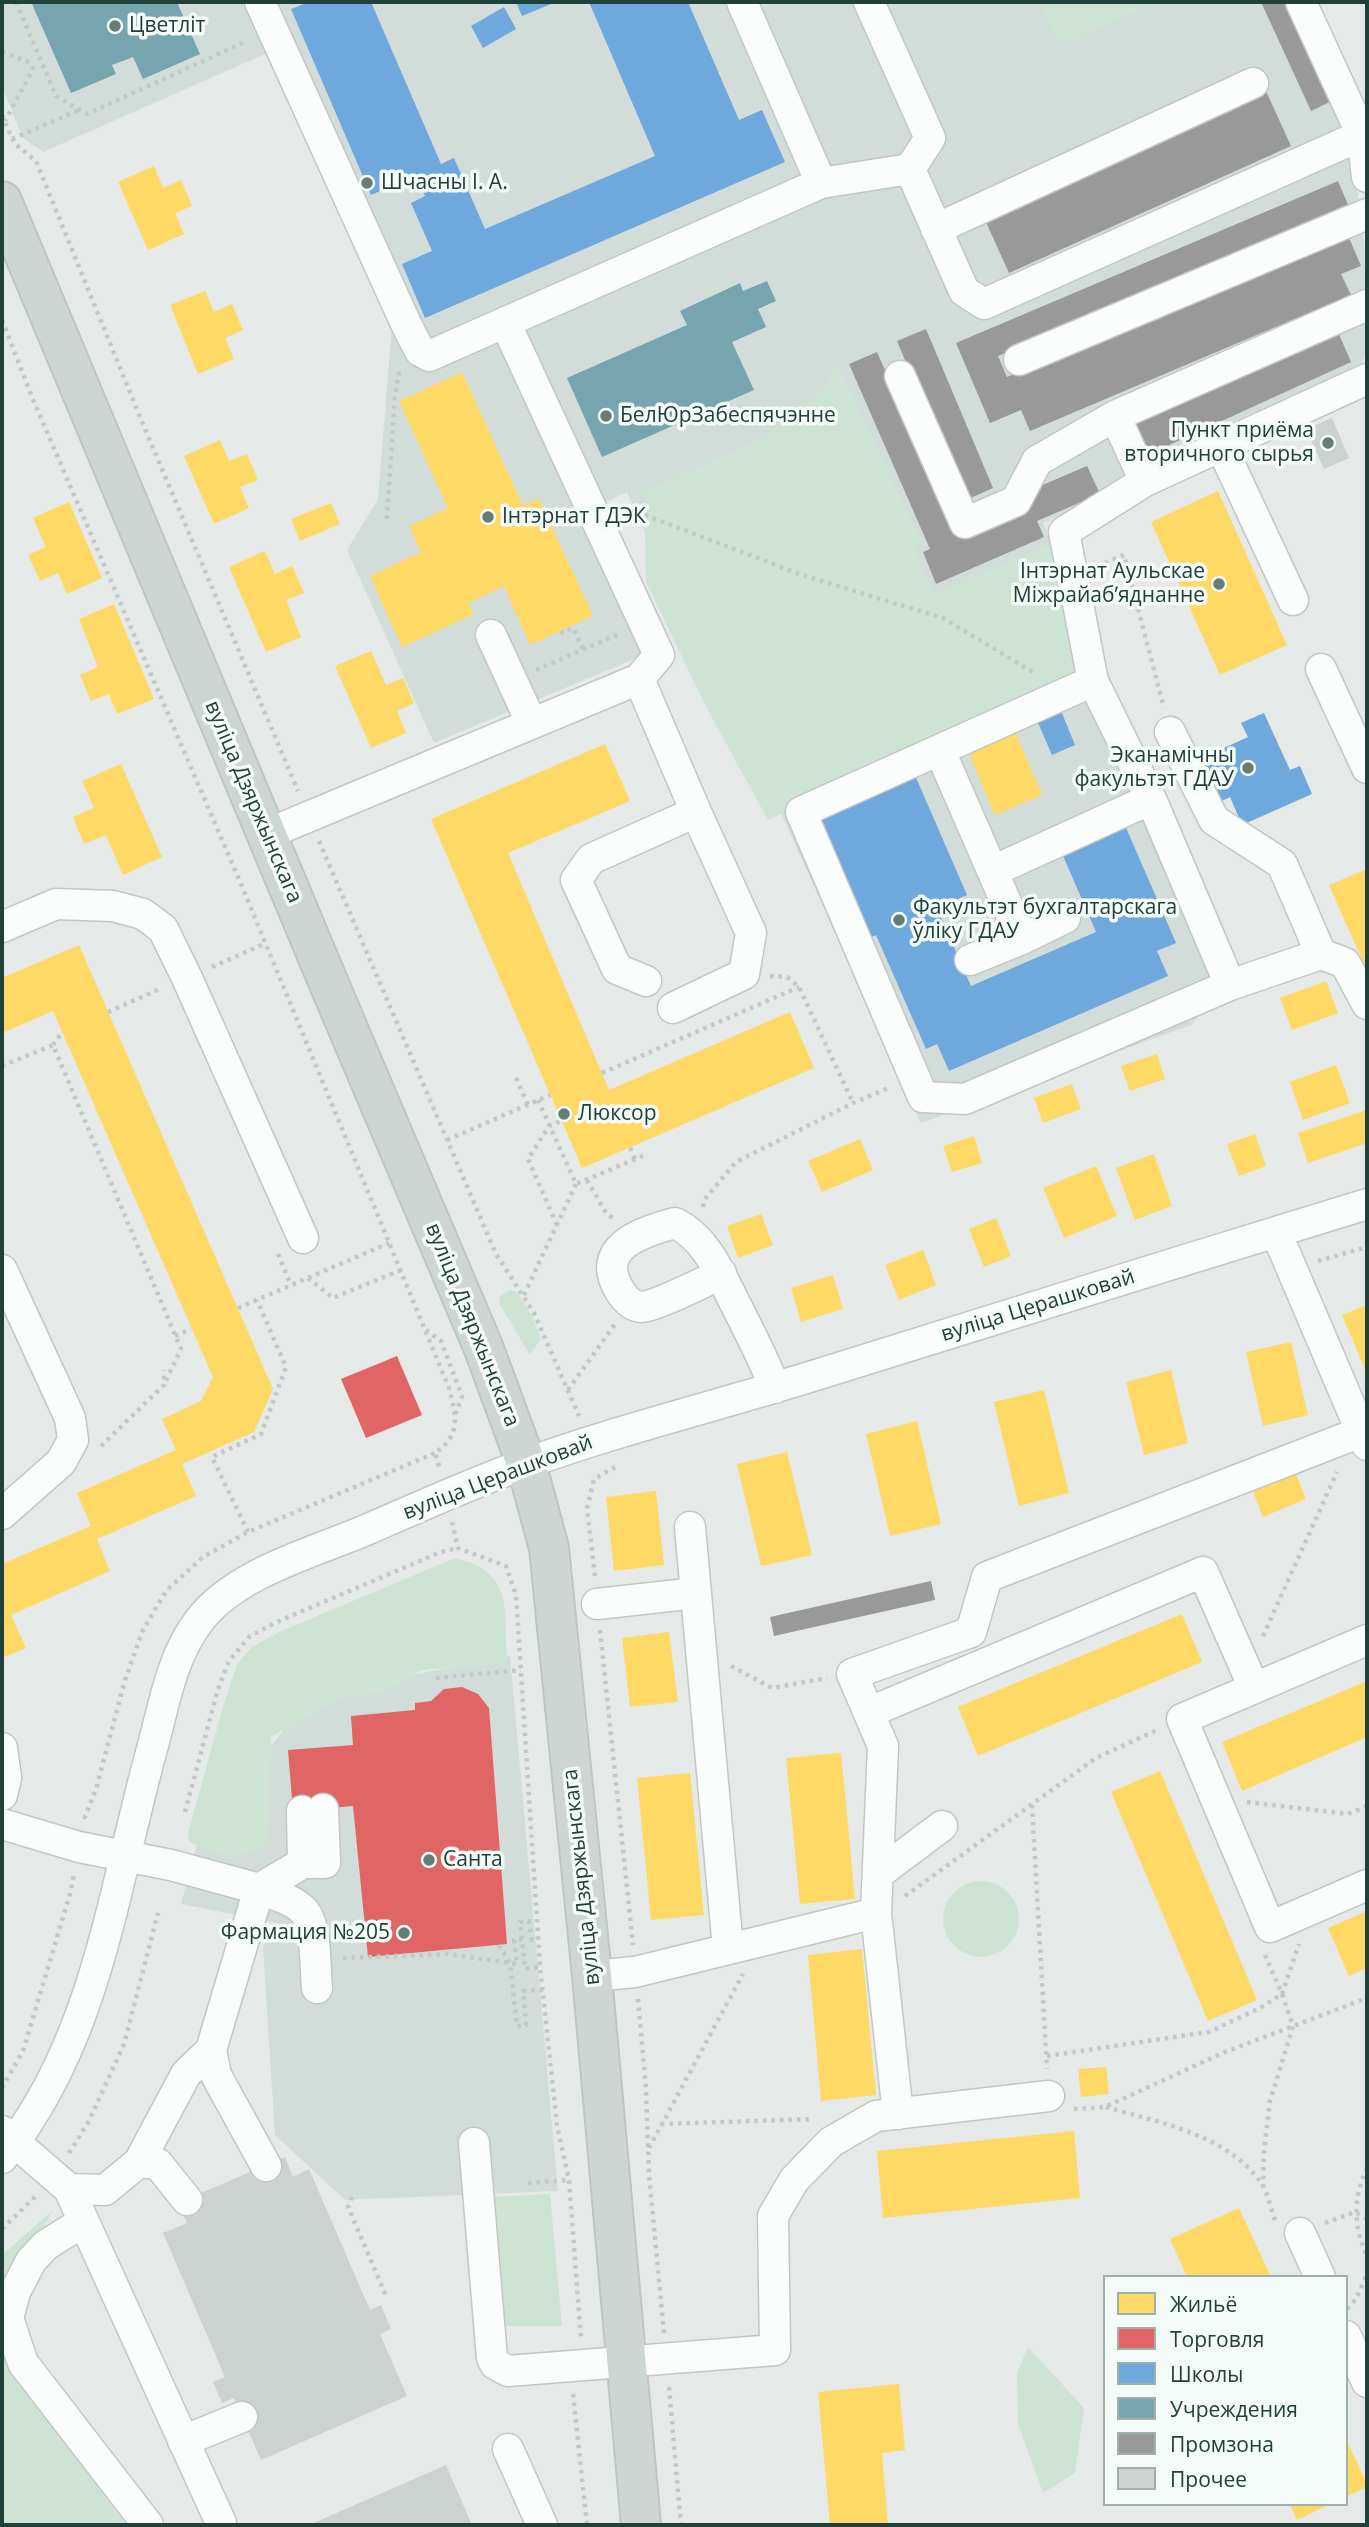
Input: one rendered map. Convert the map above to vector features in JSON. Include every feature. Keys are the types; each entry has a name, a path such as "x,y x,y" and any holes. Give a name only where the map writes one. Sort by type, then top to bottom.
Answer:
{"main road":[{"name":"вуліца Дзяржынскага","path":"2,201 484,1349 526,1463 549,1548 592,1976 641,2525"}],"street":[{"path":"260,2 420,351 429,356 821,183 910,169 930,138 869,2"},
{"path":"742,2 821,183"},
{"path":"910,169 964,291 984,304 1366,160 1301,2"},
{"path":"936,229 1254,83"},
{"path":"1019,360 1367,214"},
{"path":"900,376 965,523 1016,501 1037,461 1115,416 1367,305"},
{"path":"267,834 639,679 659,655 505,322"},
{"path":"1230,985 1151,799 1093,681 1064,532 1145,481 1367,379"},
{"path":"1115,416 1145,481"},
{"path":"1221,446 1293,600"},
{"path":"491,635 531,722"},
{"path":"1321,669 1367,768"},
{"path":"639,679 751,933 744,974 673,1008"},
{"path":"1093,681 801,813 923,1097 965,1099 1230,985 1321,954 1345,963 1367,1004"},
{"path":"1170,732 1214,820 1282,864 1321,954"},
{"path":"940,751 1022,939"},
{"path":"993,871 1151,799"},
{"path":"646,981 617,969 576,880 591,859 696,812"},
{"path":"2,927 56,904 113,906 143,914 163,929 303,1238"},
{"path":"970,960 1065,918"},
{"name":"вуліца Церашковай","path":"6,2144 55,2078 85,2003 109,1927 141,1788 173,1672 184,1642 201,1618 220,1600 266,1572 526,1463 1280,1242 1367,1204"},
{"path":"721,1273 642,1308 630,1303 614,1280 611,1268 613,1255 632,1239 657,1227 675,1223 686,1228 701,1242 721,1273 775,1388"},
{"path":"898,2114 876,1913 883,1746 852,1674 971,1632 987,1577 1361,1437 1280,1242"},
{"path":"2,1270 70,1418 73,1440 61,1462 2,1514"},
{"path":"690,1527 728,1949"},
{"path":"870,1712 1203,1572 1250,1680"},
{"path":"597,1604 696,1594"},
{"path":"1367,1640 1250,1680 1182,1719 1270,1927 1367,1885"},
{"path":"2,1748 6,1778 2,1796"},
{"path":"265,2166 216,2075 211,2050 259,1889 303,1863 313,1810"},
{"path":"2,1824 79,1847 171,1865 259,1889 291,1902 306,1912 312,1926 316,1974"},
{"path":"878,1874 942,1826"},
{"path":"592,1976 635,1972 876,1913"},
{"path":"6,2144 62,2183 105,2190 139,2162 186,2074 211,2050"},
{"path":"474,2143 492,2358 495,2364 508,2371 775,2350 773,2216 794,2180 831,2142 876,2116 1058,2103"},
{"path":"139,2162 158,2164 187,2200"},
{"path":"62,2183 83,2222 221,2523"},
{"path":"83,2222 47,2245 31,2261 15,2292 8,2318 23,2363 148,2525"},
{"path":"1300,2233 1319,2275"},
{"path":"1348,2340 1367,2382"},
{"path":"183,2441 242,2417"},
{"path":"508,2449 541,2525"}],"path":[{"path":"16,2 56,96 87,114 273,29"},
{"path":"2,52 29,62 33,69 5,121"},
{"path":"31,65 41,61"},
{"path":"12,139 79,110"},
{"path":"2,115 12,139 36,161 140,417 496,1254 534,1313 580,1419"},
{"path":"2,320 32,397 241,884 449,1388 456,1414"},
{"path":"387,519 396,394"},
{"path":"583,492 802,575 943,618 1067,693"},
{"path":"1072,576 1124,555 1170,732"},
{"path":"512,680 644,623"},
{"path":"561,631 562,633 573,628 583,649"},
{"path":"744,974 787,977 799,988 853,1103"},
{"path":"602,1073 799,988"},
{"path":"2,1066 53,1045 62,1032"},
{"path":"53,1045 181,1349 164,1385"},
{"path":"701,1242 704,1200 736,1162 853,1103 914,1077"},
{"path":"516,1078 528,1105"},
{"path":"447,1140 550,1095"},
{"path":"538,1100 576,1184"},
{"path":"557,1225 528,1159 549,1126 561,1121"},
{"path":"630,1148 635,1159"},
{"path":"523,1296 576,1184 645,1154"},
{"path":"587,1180 605,1211 632,1239"},
{"path":"1280,1242 1302,1266 1367,1247"},
{"path":"238,1308 389,1243"},
{"path":"308,1278 333,1298 401,1270"},
{"path":"248,1532 212,1457 261,1434 286,1367 257,1300"},
{"path":"568,1390 630,1303"},
{"path":"175,1336 191,1329"},
{"path":"425,1329 441,1341 462,1396 454,1433 447,1445 436,1453 441,1472"},
{"path":"1250,1680 1361,1437"},
{"path":"594,1479 587,1509 646,2089 649,2174 681,2525"},
{"path":"452,1520 458,1548"},
{"path":"185,1812 218,1689 229,1661 250,1636 440,1552 458,1548 506,1566 514,1563"},
{"path":"506,1566 516,1595 540,1967 557,2126 569,2179 584,2365 573,2390 587,2525"},
{"path":"699,1627 733,1668 772,1688 852,1674"},
{"path":"436,1678 521,1670"},
{"path":"1215,1798 1348,1814 1367,1806"},
{"path":"1032,1805 1046,2056 1058,2103 1105,2107 1194,2132 1220,2147 1263,2185"},
{"path":"2,2088 23,2051 70,1894 75,1865"},
{"path":"2,2229 62,2183 124,2043 158,1913"},
{"path":"538,1939 532,1940 529,1921 520,1922 526,1969 540,1967"},
{"path":"316,1974 448,1954 517,1964 514,1940 522,1939"},
{"path":"499,1945 510,1963 517,2026 526,2025 523,1992 543,1990"},
{"path":"1046,2056 1209,2032 1260,2008 1282,1994 1293,2026 1270,2101 1263,2185 1278,2227 1300,2233 1355,2212"},
{"path":"1105,2107 1225,2052 1367,1997"},
{"path":"661,2124 823,2118"},
{"path":"1367,2168 1360,2184 1355,2212 1360,2239 1367,2256"},
{"path":"528,2183 569,2179"},
{"path":"352,2197 348,2207 387,2298"},
{"path":"1355,2212 1367,2219"},
{"path":"1348,2308 1356,2299 1367,2274"}],"shaded area":[{"path":"2,2 1289,2 1350,133 1364,244 1367,352 1360,366 1148,459 1108,493 1043,523 1244,993 1207,1005 1191,1025 921,1123 785,822 689,632 627,492 583,513 646,654 434,743 347,550 378,499 392,325 265,54 43,152 23,138 2,87"},
{"path":"510,1656 558,2191 345,2200 275,2135 263,1947 273,1922 181,1904 200,1833 313,1694"}],"green space":[{"path":"1040,2 1156,2 1060,45"},
{"path":"838,365 920,540 914,549 934,595 1055,542 1083,675 768,820 704,703 646,582 644,492 758,441 822,389"},
{"path":"510,1290 517,1292 531,1314 541,1339 530,1355 500,1305 499,1297"},
{"path":"455,1558 475,1564 497,1584 503,1597 505,1612 507,1664 422,1670 383,1692 344,1697 271,1737 268,1833 265,1846 254,1851 227,1854 189,1842 188,1833 224,1703 237,1664 252,1647 279,1632"},
{"path":"981,1881 996,1884 1008,1892 1016,1904 1019,1919 1016,1934 1008,1946 996,1954 981,1957 966,1954 954,1946 946,1934 943,1919 946,1904 954,1892 966,1884"},
{"path":"550,2194 562,2326 499,2326 486,2197"},
{"path":"53,2210 2,2302 2,2255"},
{"path":"1028,2347 1084,2408 1075,2473 1043,2493 1018,2424 1017,2373"},
{"path":"2,2355 126,2525 2,2525"}],"building: Жильё":[{"path":"154,166 163,188 181,180 192,206 175,213 184,234 148,250 118,182"},
{"path":"205,291 214,312 232,304 243,330 225,338 234,359 198,374 170,305"},
{"name":"Інтэрнат ГДЭК","path":"462,372 523,506 539,499 593,616 530,645 504,586 468,603 474,614 402,647 370,576 421,552 409,526 448,508 399,401"},
{"path":"220,440 229,461 247,454 258,480 240,487 249,508 214,524 184,456"},
{"name":"Інтэрнат Аульскае Міжрайабʼяднанне","path":"1218,491 1287,645 1220,675 1151,522"},
{"path":"69,502 102,578 67,594 58,573 40,581 28,555 46,547 33,518"},
{"path":"331,503 340,524 300,541 291,519"},
{"path":"265,551 275,574 292,566 304,593 286,600 301,637 266,652 229,567"},
{"path":"114,604 154,699 117,714 109,694 91,701 80,675 98,667 79,619"},
{"path":"371,651 386,685 403,678 414,703 397,711 406,733 371,748 335,666"},
{"path":"1013,727 1042,795 995,815 966,747"},
{"path":"605,744 630,801 508,853 609,1090 790,1012 814,1068 582,1168 431,819"},
{"path":"121,764 162,857 123,875 106,835 84,844 73,817 94,808 82,781"},
{"path":"1367,869 1367,971 1329,885"},
{"path":"79,945 273,1389 254,1432 182,1464 196,1496 97,1539 110,1571 11,1615 26,1648 2,1658 2,1602 5,1601 2,1594 2,1564 91,1526 77,1493 176,1450 162,1419 201,1401 213,1377 53,1011 2,1033 2,978"},
{"path":"1326,981 1338,1013 1292,1030 1280,998"},
{"path":"1157,1054 1165,1079 1130,1091 1121,1066"},
{"path":"1336,1065 1350,1103 1303,1120 1290,1082"},
{"path":"1072,1084 1081,1109 1043,1123 1034,1098"},
{"path":"1367,1110 1367,1143 1308,1163 1298,1133"},
{"path":"1255,1134 1266,1166 1239,1176 1227,1144"},
{"path":"974,1136 982,1163 952,1172 943,1146"},
{"path":"860,1139 873,1170 822,1192 808,1161"},
{"path":"1154,1154 1172,1206 1135,1220 1116,1168"},
{"path":"1096,1166 1117,1216 1064,1238 1043,1188"},
{"path":"761,1214 773,1245 738,1258 727,1226"},
{"path":"996,1218 1011,1256 984,1267 969,1229"},
{"path":"923,1250 936,1285 899,1300 885,1265"},
{"path":"833,1275 843,1309 801,1322 791,1288"},
{"path":"1367,1305 1367,1374 1342,1315"},
{"path":"1291,1342 1308,1415 1263,1426 1246,1352"},
{"path":"1171,1370 1188,1443 1144,1455 1126,1382"},
{"path":"1044,1390 1069,1493 1019,1506 994,1402"},
{"path":"917,1421 941,1524 890,1536 866,1434"},
{"path":"787,1452 812,1555 761,1566 737,1464"},
{"path":"1294,1469 1306,1499 1263,1517 1251,1487"},
{"path":"656,1491 664,1565 614,1571 606,1497"},
{"path":"1182,1614 1202,1662 978,1756 958,1707"},
{"path":"669,1632 678,1702 630,1707 622,1638"},
{"path":"1367,1681 1367,1737 1242,1791 1222,1742"},
{"path":"841,1753 855,1899 800,1904 786,1758"},
{"path":"1160,1771 1257,2000 1208,2021 1111,1792"},
{"path":"690,1773 704,1915 651,1920 637,1778"},
{"path":"1367,1911 1367,1968 1349,1976 1328,1928"},
{"path":"862,1949 876,2095 821,2101 808,1955"},
{"path":"1106,2067 1109,2094 1081,2097 1078,2069"},
{"path":"1074,2131 1080,2198 883,2218 877,2151"},
{"path":"1239,2208 1270,2275 1186,2275 1170,2239"},
{"path":"899,2384 905,2450 882,2453 888,2525 830,2525 818,2392"},
{"path":"1348,2443 1367,2484 1367,2487 1348,2496"},
{"path":"1291,2506 1326,2506 1297,2520"}],"building: Торговля":[{"path":"397,1356 422,1415 366,1438 341,1379"},
{"name":"Санта","path":"462,1687 478,1694 489,1708 507,1944 368,1957 353,1806 293,1811 288,1750 353,1745 351,1716 415,1710 415,1703 431,1701 444,1689"}],"building: Школы":[{"path":"309,2 371,2 441,164 454,158 485,229 655,156 589,2 688,2 739,120 762,110 785,162 425,318 402,264 432,251 411,203 425,196 416,175 371,195 291,9"},
{"path":"516,2 556,2 522,16"},
{"path":"504,7 516,29 483,48 471,26"},
{"path":"1059,706 1075,745 1052,755 1035,716"},
{"name":"Эканамічны факультэт ГДАУ","path":"1264,713 1290,770 1300,766 1312,794 1242,825 1230,797 1222,801 1202,758 1248,737 1241,723"},
{"name":"Факультэт бухгалтарскага ўліку ГДАУ","path":"914,773 967,895 937,908 971,986 1096,932 1061,851 1124,823 1176,943 1157,951 1168,976 949,1071 937,1044 926,1049 876,935 864,941 810,817"}],"building: Учреждения":[{"name":"Цветліт","path":"177,2 200,54 143,79 133,57 112,65 116,74 71,93 32,4"},
{"path":"767,281 776,301 758,309 766,327 732,342 754,390 602,457 567,378 687,325 680,311 740,283 743,291"}],"building: Промзона":[{"path":"1261,2 1289,2 1334,100 1311,111"},
{"path":"1266,91 1291,146 1009,273 985,220"},
{"path":"1338,181 1349,207 998,356 1007,377 1347,233 1361,266 1341,274 1351,295 1030,431 1021,410 990,423 956,343"},
{"path":"926,329 993,488 964,501 897,341"},
{"path":"1338,332 1351,362 1143,457 1129,427"},
{"path":"877,352 959,538 1030,507 1024,493 1087,466 1100,494 1037,521 1044,537 936,584 923,552 930,549 849,364"},
{"path":"931,1581 935,1600 774,1636 770,1617"}],"building: Прочее":[{"name":"Пункт приёма вторичного сырья","path":"1332,418 1349,458 1324,469 1306,429"},
{"path":"285,2157 293,2177 309,2169 370,2310 381,2305 391,2329 380,2334 407,2396 261,2460 234,2398 222,2403 213,2382 225,2377 163,2233 187,2223 178,2203"},
{"path":"446,2465 472,2525 309,2525"}],"place":[{"name":"Цветліт","path":"115,26"},
{"name":"Шчасны І. А.","path":"367,183"},
{"name":"БелЮрЗабеспячэнне","path":"606,416"},
{"name":"Пункт приёма вторичного сырья","path":"1328,443"},
{"name":"Інтэрнат ГДЭК","path":"488,517"},
{"name":"Інтэрнат Аульскае Міжрайабʼяднанне","path":"1219,584"},
{"name":"Эканамічны факультэт ГДАУ","path":"1248,768"},
{"name":"Факультэт бухгалтарскага ўліку ГДАУ","path":"899,920"},
{"name":"Люксор","path":"564,1114"},
{"name":"Санта","path":"429,1860"},
{"name":"Фармация №205","path":"404,1933"}]}
